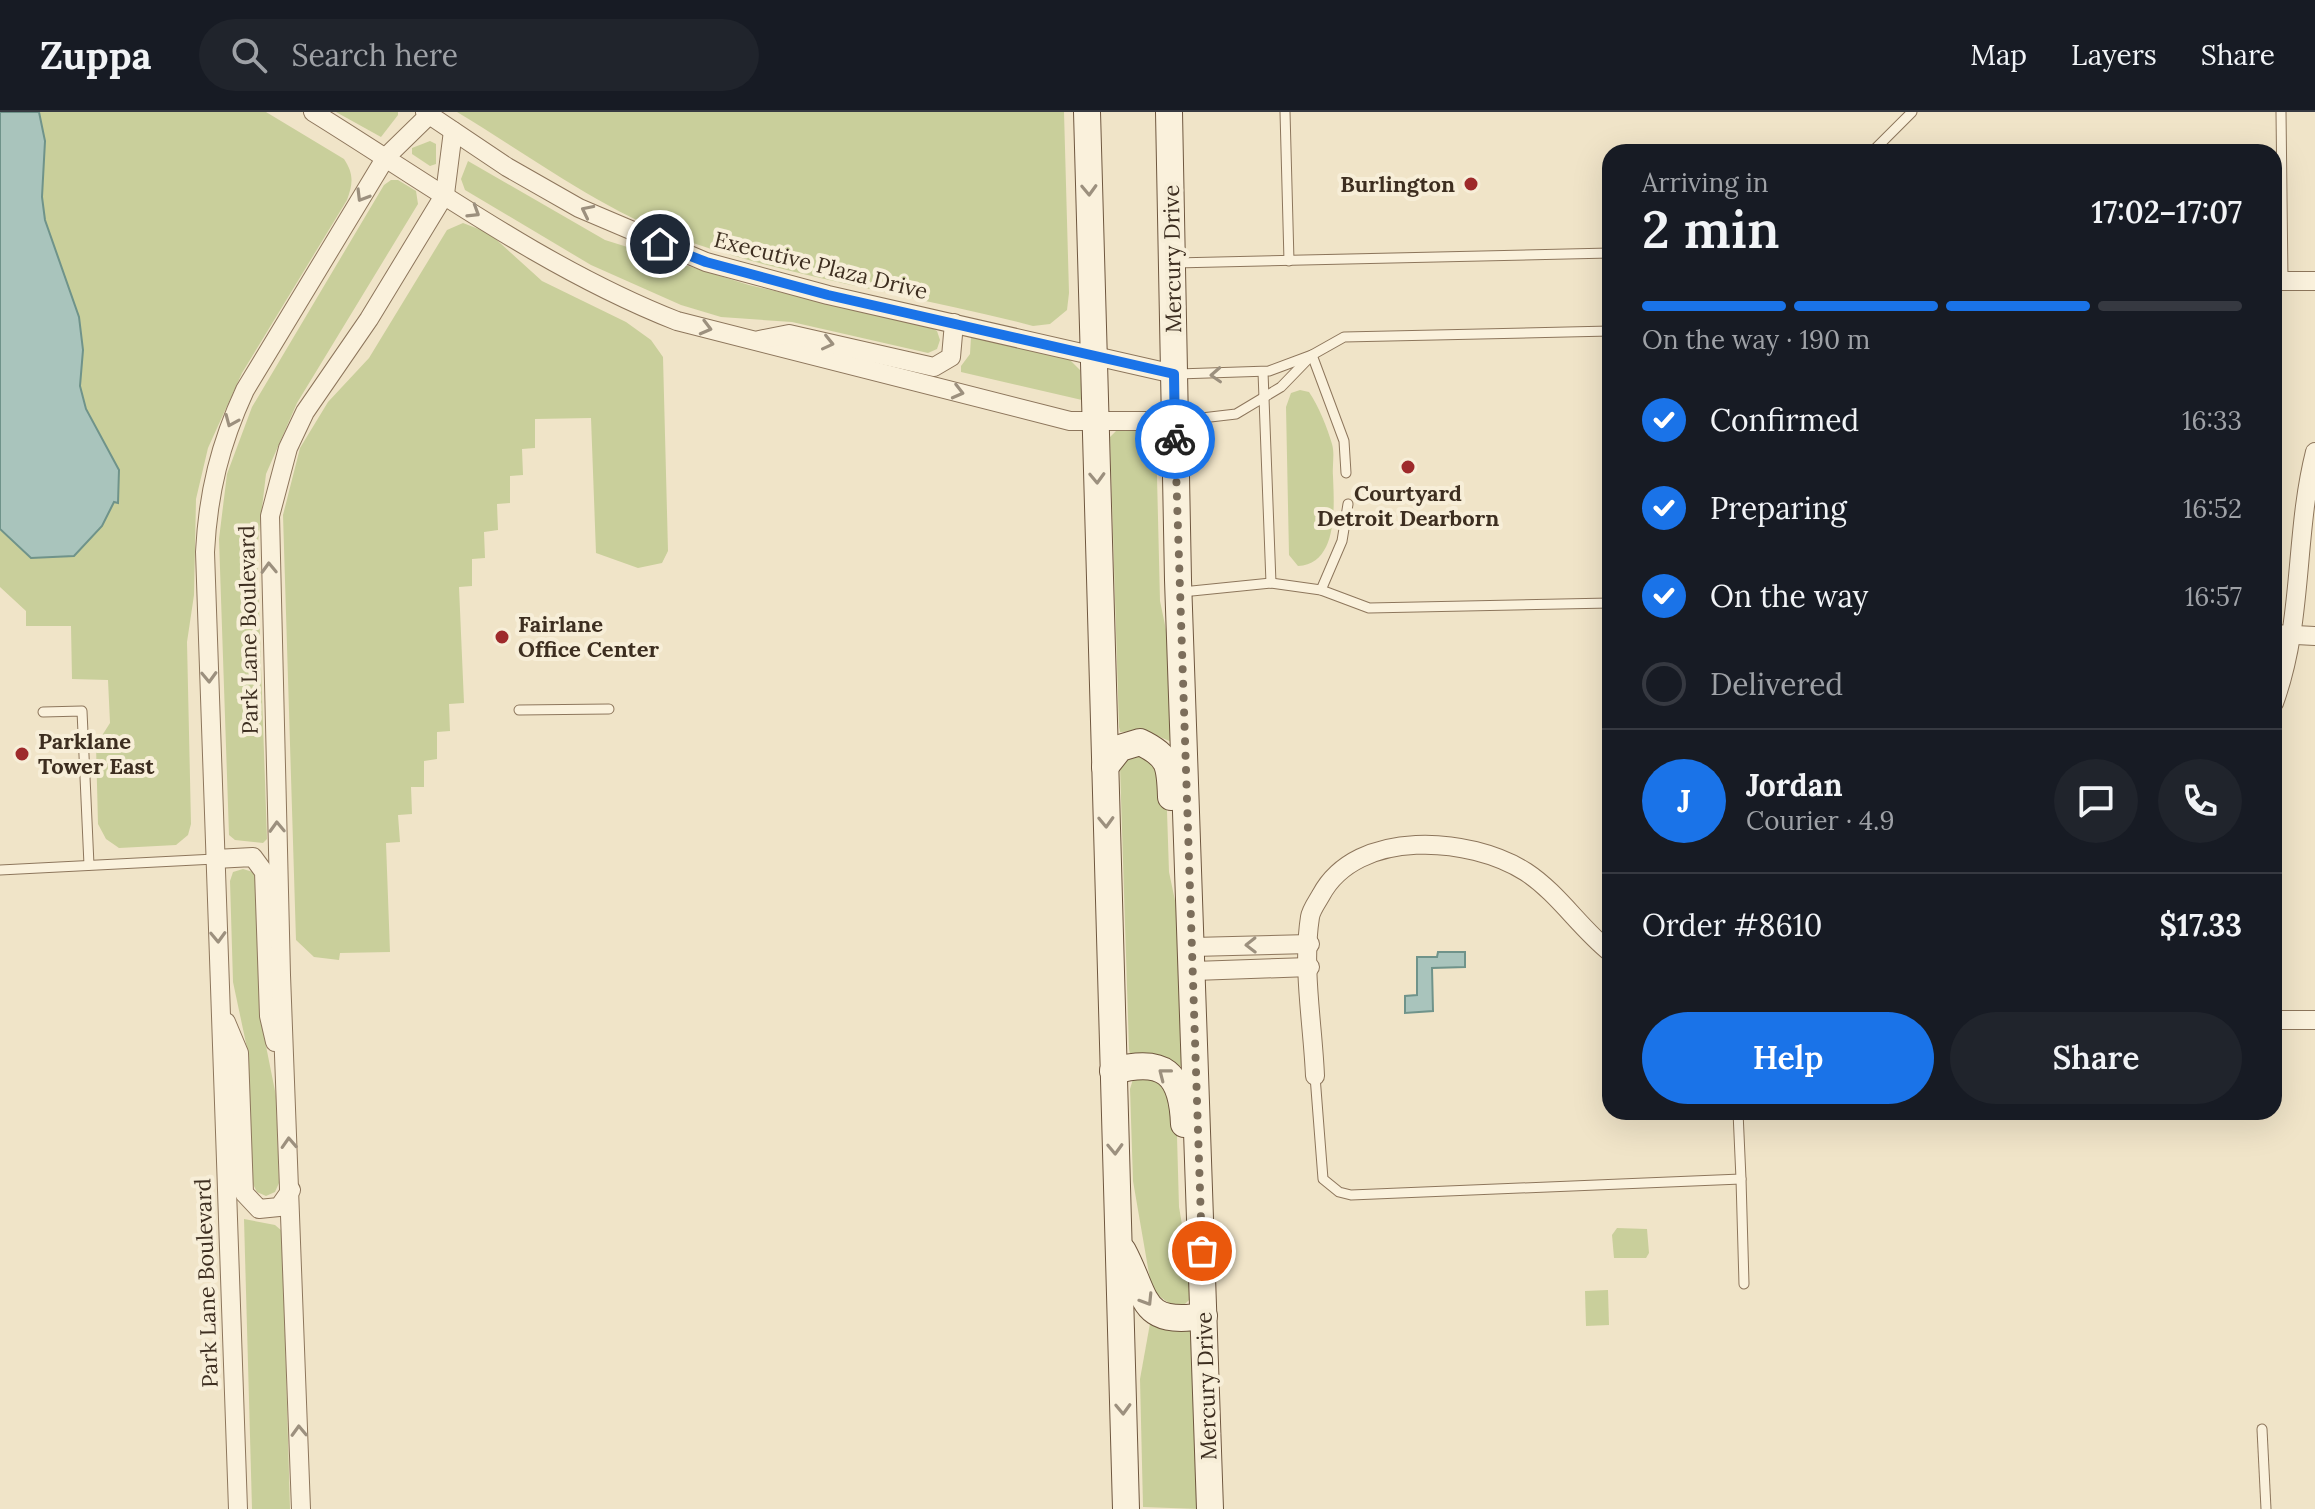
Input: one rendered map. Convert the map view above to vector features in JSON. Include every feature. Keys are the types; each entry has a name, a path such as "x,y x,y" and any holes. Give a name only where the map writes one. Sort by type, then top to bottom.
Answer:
{"street":[{"path":"313,112 445,194 630,302 677,321 1070,421 1175,421"},
{"path":"1087,112 1126,1509"},
{"name":"Mercury Drive","path":"1169,112 1178,593 1210,1509"},
{"name":"Park Lane Boulevard","path":"238,1509 205,552 213,473 245,390 386,157 427,113"},
{"name":"Executive Plaza Drive","path":"427,113 507,167 579,208 706,262 828,295 1174,374"},
{"name":"Park Lane Boulevard","path":"301,1509 269,545 275,488 288,448 305,412 369,319 445,194 453,131"},
{"path":"2282,281 2315,281"},
{"path":"752,341 789,334 934,367 951,357 954,323"},
{"path":"2315,452 2283,635 2315,636"},
{"path":"1105,767 1120,748 1140,742 1159,751 1170,767 1175,863 1192,947"},
{"path":"1315,1076 1310,915 1325,887 1343,870 1364,857 1391,849 1435,846 1472,851 1525,872 1602,944"},
{"name":"Park Lane Boulevard","path":"215,859 253,857 264,872 269,1016 285,1079"},
{"path":"1192,947 1310,944"},
{"path":"1192,947 1310,967"},
{"name":"Park Lane Boulevard","path":"221,1008 239,1053 244,1193 259,1209 279,1207 291,1190"},
{"path":"2282,1020 2315,1020"},
{"path":"1113,1071 1154,1065 1172,1076 1183,1097 1187,1207 1203,1282"},
{"path":"1118,1240 1143,1298 1156,1314 1174,1320 1204,1316"}],"lane":[{"path":"1285,112 1289,261"},
{"path":"1880,144 1912,112"},
{"path":"2280,144 2281,112"},
{"path":"1172,264 1602,253"},
{"path":"1174,374 1263,372 1312,355 1344,337 1602,331"},
{"path":"1175,421 1236,414 1281,387 1312,355"},
{"path":"1312,355 1344,441 1346,473"},
{"path":"1263,372 1271,583"},
{"path":"1321,590 1342,541 1348,504"},
{"path":"1178,593 1271,583 1321,590 1369,608 1602,603"},
{"path":"519,710 609,709"},
{"path":"43,712 82,711 89,865"},
{"path":"0,870 215,859"},
{"path":"1315,1076 1323,1179 1339,1192 1351,1195 1741,1179"},
{"path":"1738,1120 1744,1284"},
{"path":"2262,1429 2266,1509"}],"green space":[{"path":"0,112 266,112 344,159 351,174 347,200 242,373 208,448 196,499 194,595 187,642 191,824 188,835 176,845 119,848 106,839 98,824 96,745 110,723 108,680 72,679 71,626 26,626 26,611 0,587"},
{"path":"336,112 398,112 398,115 381,137"},
{"path":"457,112 1064,112 1067,310 1050,324 1033,326 775,267 690,242 600,200"},
{"path":"430,141 436,144 436,164 430,166 412,154 412,148"},
{"path":"468,161 605,240 749,285 929,326 937,331 940,340 937,349 928,353 792,322 721,317 681,305 591,265 465,190 461,179"},
{"path":"398,180 416,191 418,204 297,403 266,474 257,550 267,839 263,843 235,840 229,835 219,539 227,474 252,407 384,185"},
{"path":"463,223 489,233 542,281 626,322 651,340 663,357 668,551 662,563 638,568 596,553 591,418 535,419 535,448 522,449 523,475 510,476 510,503 497,504 498,530 484,532 485,558 472,559 472,586 459,587 464,703 449,704 450,731 437,732 437,759 424,761 424,787 411,787 412,814 398,815 400,842 386,843 390,952 340,953 339,960 314,957 296,940 283,515 300,448 328,402 369,358 447,230"},
{"path":"971,337 1069,359 1080,370 1082,400 961,372 961,366 970,354"},
{"path":"1300,390 1309,392 1313,398 1332,444 1334,502 1331,531 1321,555 1311,563 1298,566 1289,555 1286,407 1291,393"},
{"path":"1150,430 1156,435 1160,601 1175,673 1174,743 1146,731 1120,732 1119,727 1110,437 1116,431"},
{"path":"1143,751 1166,781 1169,872 1182,934 1184,1068 1157,1055 1130,1054 1129,1049 1120,767 1124,758"},
{"path":"243,869 253,872 257,880 260,1016 276,1096 279,1183 275,1192 266,1196 257,1192 253,1184 247,1048 233,982 230,881 233,872"},
{"path":"1152,1071 1176,1101 1179,1207 1194,1295 1184,1305 1173,1306 1152,1291 1133,1181 1130,1089 1133,1079"},
{"path":"244,1219 275,1225 282,1231 290,1509 252,1509"},
{"path":"1617,1228 1647,1229 1649,1253 1646,1258 1614,1258 1612,1235"},
{"path":"1608,1290 1609,1325 1586,1326 1585,1291"},
{"path":"1151,1318 1192,1323 1199,1509 1143,1507 1140,1379"}],"water":[{"path":"0,112 39,112 45,141 42,197 45,220 79,317 83,350 80,386 86,409 119,470 118,503 114,502 102,526 74,556 31,558 0,529"},
{"path":"1438,952 1465,952 1465,967 1432,968 1433,1011 1405,1013 1405,996 1417,995 1417,957 1437,957"}],"way so far":[{"path":"1175,439 1202,1251"}],"place":[{"name":"Burlington","path":"1471,184"},
{"name":"Courtyard Detroit Dearborn","path":"1408,467"},
{"name":"Fairlane Office Center","path":"502,637"},
{"name":"Parklane Tower East","path":"22,754"}],"route":[{"path":"660,244 706,262 828,295 1174,374 1175,439"}]}
